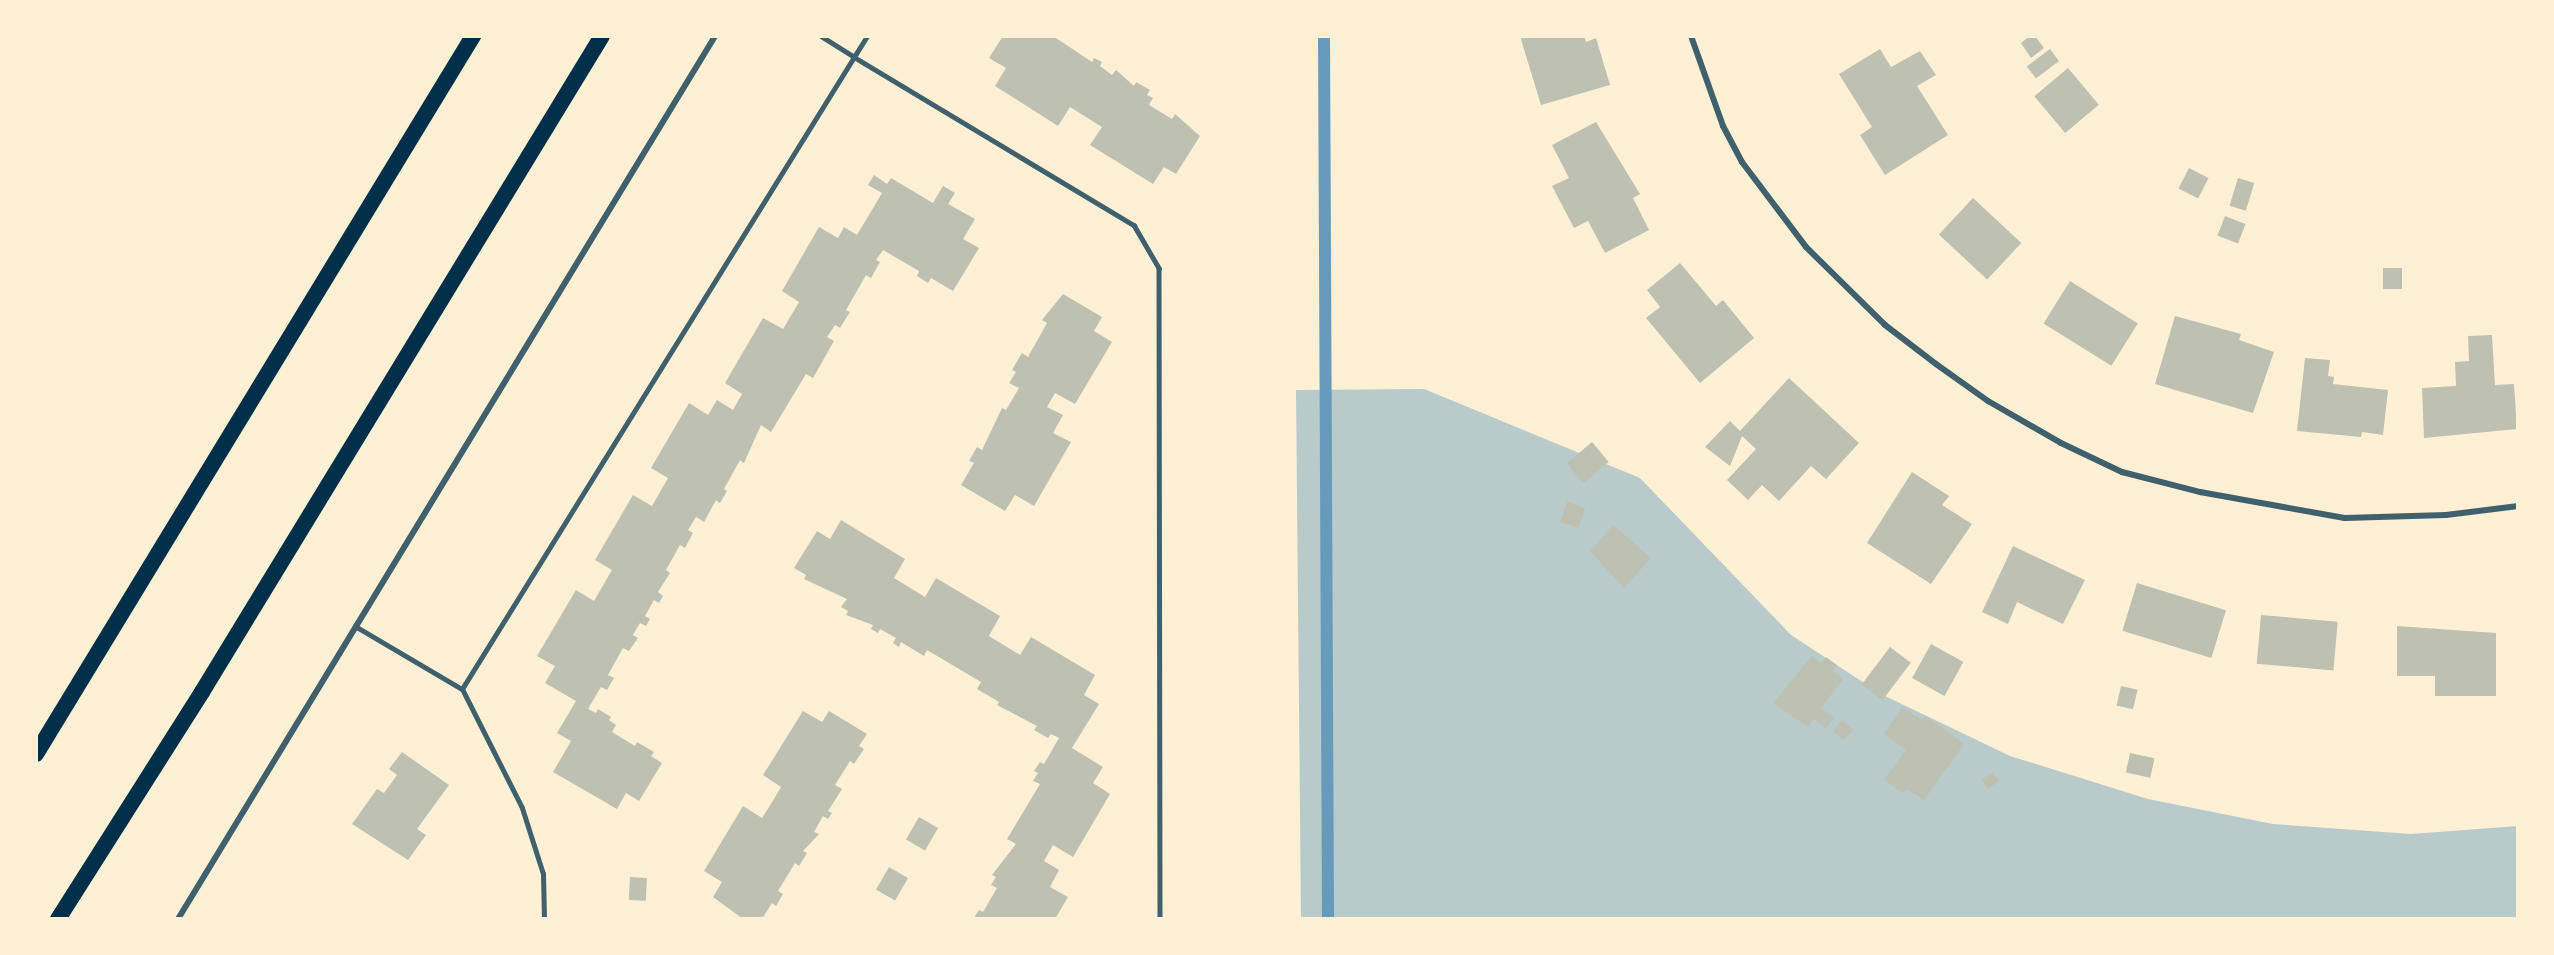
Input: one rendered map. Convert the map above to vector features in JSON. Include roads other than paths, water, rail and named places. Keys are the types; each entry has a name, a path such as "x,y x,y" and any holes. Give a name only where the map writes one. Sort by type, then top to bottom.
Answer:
{"highway":[{"path":"36,754 473,36"},
{"path":"58,919 202,692 602,36"}],"street":[{"path":"178,919 715,36"},
{"path":"1691,36 1723,126 1737,153 1770,204 1806,248 1885,325 1988,401 2043,433 2122,472 2200,492 2303,512 2379,519 2518,507"}],"lane":[{"path":"821,36 1134,225 1159,268 1160,919"},
{"path":"462,688 867,36"},
{"path":"355,626 462,688 522,808 543,874 544,919"}],"waterway":[{"path":"1324,36 1328,919"}]}
